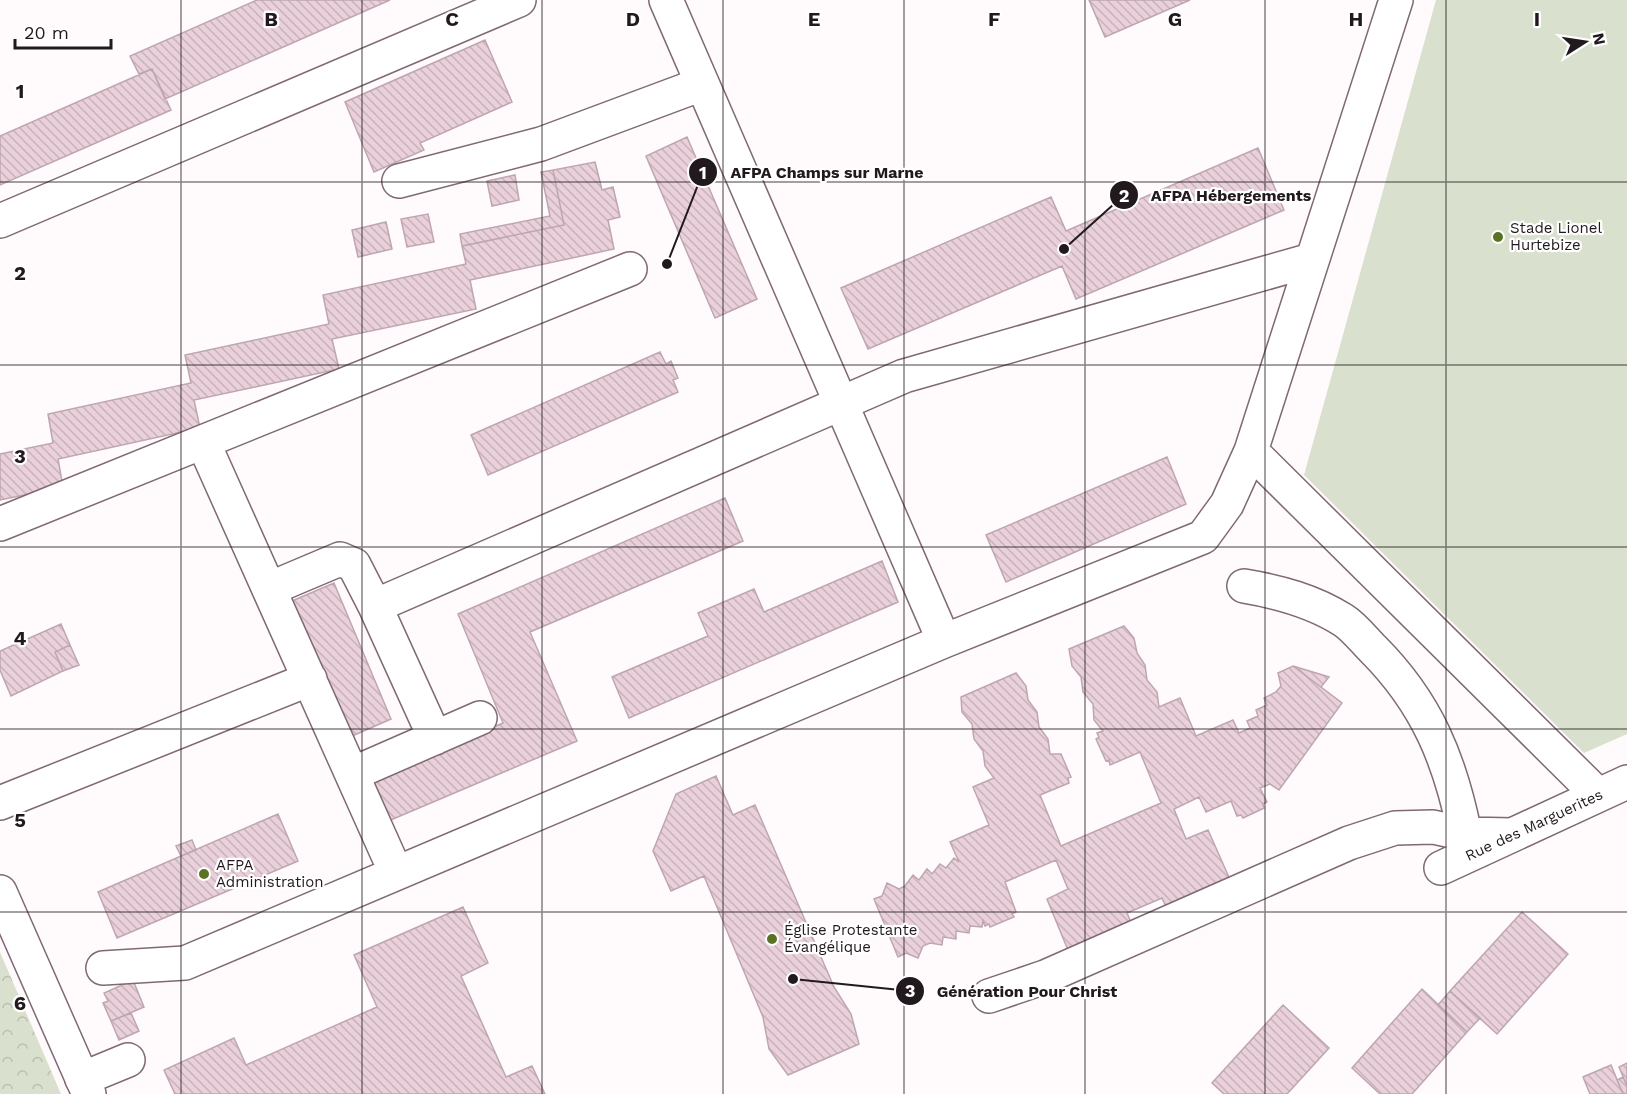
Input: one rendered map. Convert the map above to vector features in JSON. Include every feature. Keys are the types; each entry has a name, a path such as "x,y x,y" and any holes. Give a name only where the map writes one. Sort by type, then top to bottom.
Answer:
{"street":[{"path":"0,220 519,0"},
{"path":"666,0 944,641"},
{"path":"104,968 185,963 944,641 1203,537 1227,504 1251,451 1396,0"},
{"path":"399,180 541,144 702,84"},
{"path":"375,606 903,376 1311,260"},
{"path":"0,524 630,268"},
{"path":"203,442 392,864"},
{"path":"1251,451 1598,795"},
{"path":"269,589 340,559 354,565 435,738"},
{"path":"1244,586 1304,600 1345,621 1389,666 1411,692 1438,739 1458,801 1465,834"},
{"path":"0,803 310,679"},
{"path":"352,774 480,718"},
{"name":"Rue des Marguerites","path":"1441,868 1627,782"},
{"path":"989,996 1045,977 1349,843 1395,828 1432,827 1465,834 1512,835"},
{"path":"0,892 85,1087 128,1060"}],"green space":[{"name":"Stade Lionel Hurtebize","path":"1436,0 1627,0 1627,734 1584,753 1304,475"},
{"path":"0,952 61,1094 0,1094"}],"building":[{"path":"257,0 390,0 165,99 152,69 139,74 130,56"},
{"path":"1089,0 1190,0 1105,37"},
{"path":"485,40 512,102 420,143 424,150 374,172 345,102"},
{"path":"152,69 171,110 0,185 0,136"},
{"path":"687,137 757,299 715,318 646,156"},
{"path":"1258,148 1284,210 1076,299 1062,266 868,349 841,288 1051,197 1066,231"},
{"path":"595,162 602,190 613,187 620,217 608,220 614,249 470,280 476,309 332,339 339,369 194,400 200,428 58,459 63,487 0,500 0,454 53,443 48,414 191,383 185,355 329,324 323,295 466,264 462,246 564,225 553,170"},
{"path":"553,170 564,225 462,246 460,234 550,216 541,172"},
{"path":"515,175 519,200 492,206 487,181"},
{"path":"428,214 434,242 407,247 401,219"},
{"path":"386,222 392,249 358,257 352,230"},
{"path":"660,352 666,364 671,361 678,378 673,380 678,392 488,475 471,435"},
{"path":"1167,457 1186,504 1006,582 986,535"},
{"path":"725,498 743,541 530,632 577,741 386,822 369,781 503,723 458,614"},
{"path":"882,561 898,602 629,718 612,677 708,636 698,613 754,589 764,612"},
{"path":"334,583 391,719 350,737 292,601"},
{"path":"61,624 70,645 55,652 63,671 11,696 0,670 0,651"},
{"path":"1124,626 1134,638 1137,653 1145,665 1147,680 1157,692 1159,707 1180,698 1196,736 1233,720 1239,733 1250,728 1247,721 1258,716 1256,710 1267,705 1264,698 1276,692 1281,686 1278,673 1293,666 1342,703 1279,790 1270,784 1260,788 1267,802 1263,804 1264,808 1243,818 1241,815 1237,816 1231,801 1206,812 1199,797 1174,809 1186,839 1208,830 1232,884 1168,911 1162,898 1127,913 1133,927 1070,955 1047,899 1068,889 1056,860 1005,882 1016,912 1012,914 1014,917 990,927 989,924 985,926 983,921 982,927 970,926 969,933 956,931 956,939 943,937 942,945 930,943 923,946 918,958 906,953 898,957 874,899 882,896 887,883 899,889 905,886 913,875 919,880 927,869 932,874 940,864 946,868 954,858 959,862 950,842 989,825 973,787 994,778 985,766 983,751 974,739 972,724 962,712 961,697 1016,673 1026,686 1028,700 1037,712 1039,727 1048,739 1050,754 1061,754 1071,777 1068,778 1069,783 1040,795 1061,846 1161,803 1140,752 1110,765 1109,760 1106,761 1096,739 1099,737 1097,733 1103,731 1094,720 1093,704 1083,692 1081,677 1072,666 1069,649"},
{"path":"70,645 79,665 63,671 55,652"},
{"path":"1293,666 1329,677 1321,687"},
{"name":"Église Protestante Évangélique","path":"716,776 733,815 755,805 834,987 851,1014 859,1044 788,1075 769,1049 763,1017 704,876 671,891 653,851 676,794"},
{"name":"AFPA Administration","path":"278,814 298,861 117,938 98,892"},
{"path":"192,840 196,850 181,856 176,846"},
{"path":"463,907 488,963 461,976 506,1077 532,1066 545,1094 175,1094 164,1070 234,1038 246,1065 377,1007 354,955"},
{"path":"1522,912 1568,954 1497,1034 1450,991"},
{"path":"133,980 144,1007 111,1021 103,1003 108,1001 104,993"},
{"path":"1422,989 1467,1032 1412,1094 1380,1094 1352,1068"},
{"path":"1450,991 1480,1018 1467,1032 1438,1005"},
{"path":"1283,1005 1329,1048 1287,1094 1224,1094 1212,1083"},
{"path":"131,1013 139,1031 119,1040 111,1021"},
{"path":"1627,1063 1627,1086 1619,1067"},
{"path":"1611,1065 1623,1094 1590,1094 1583,1077"},
{"path":"1623,1077 1627,1086 1627,1094 1623,1094 1617,1080"}],"place":[{"name":"Stade Lionel Hurtebize","path":"1498,237"},
{"name":"AFPA Hébergements","path":"1064,249"},
{"name":"AFPA Champs sur Marne","path":"667,264"},
{"name":"AFPA Administration","path":"204,874"},
{"name":"Église Protestante Évangélique","path":"772,939"},
{"name":"Génération Pour Christ","path":"793,979"}]}
